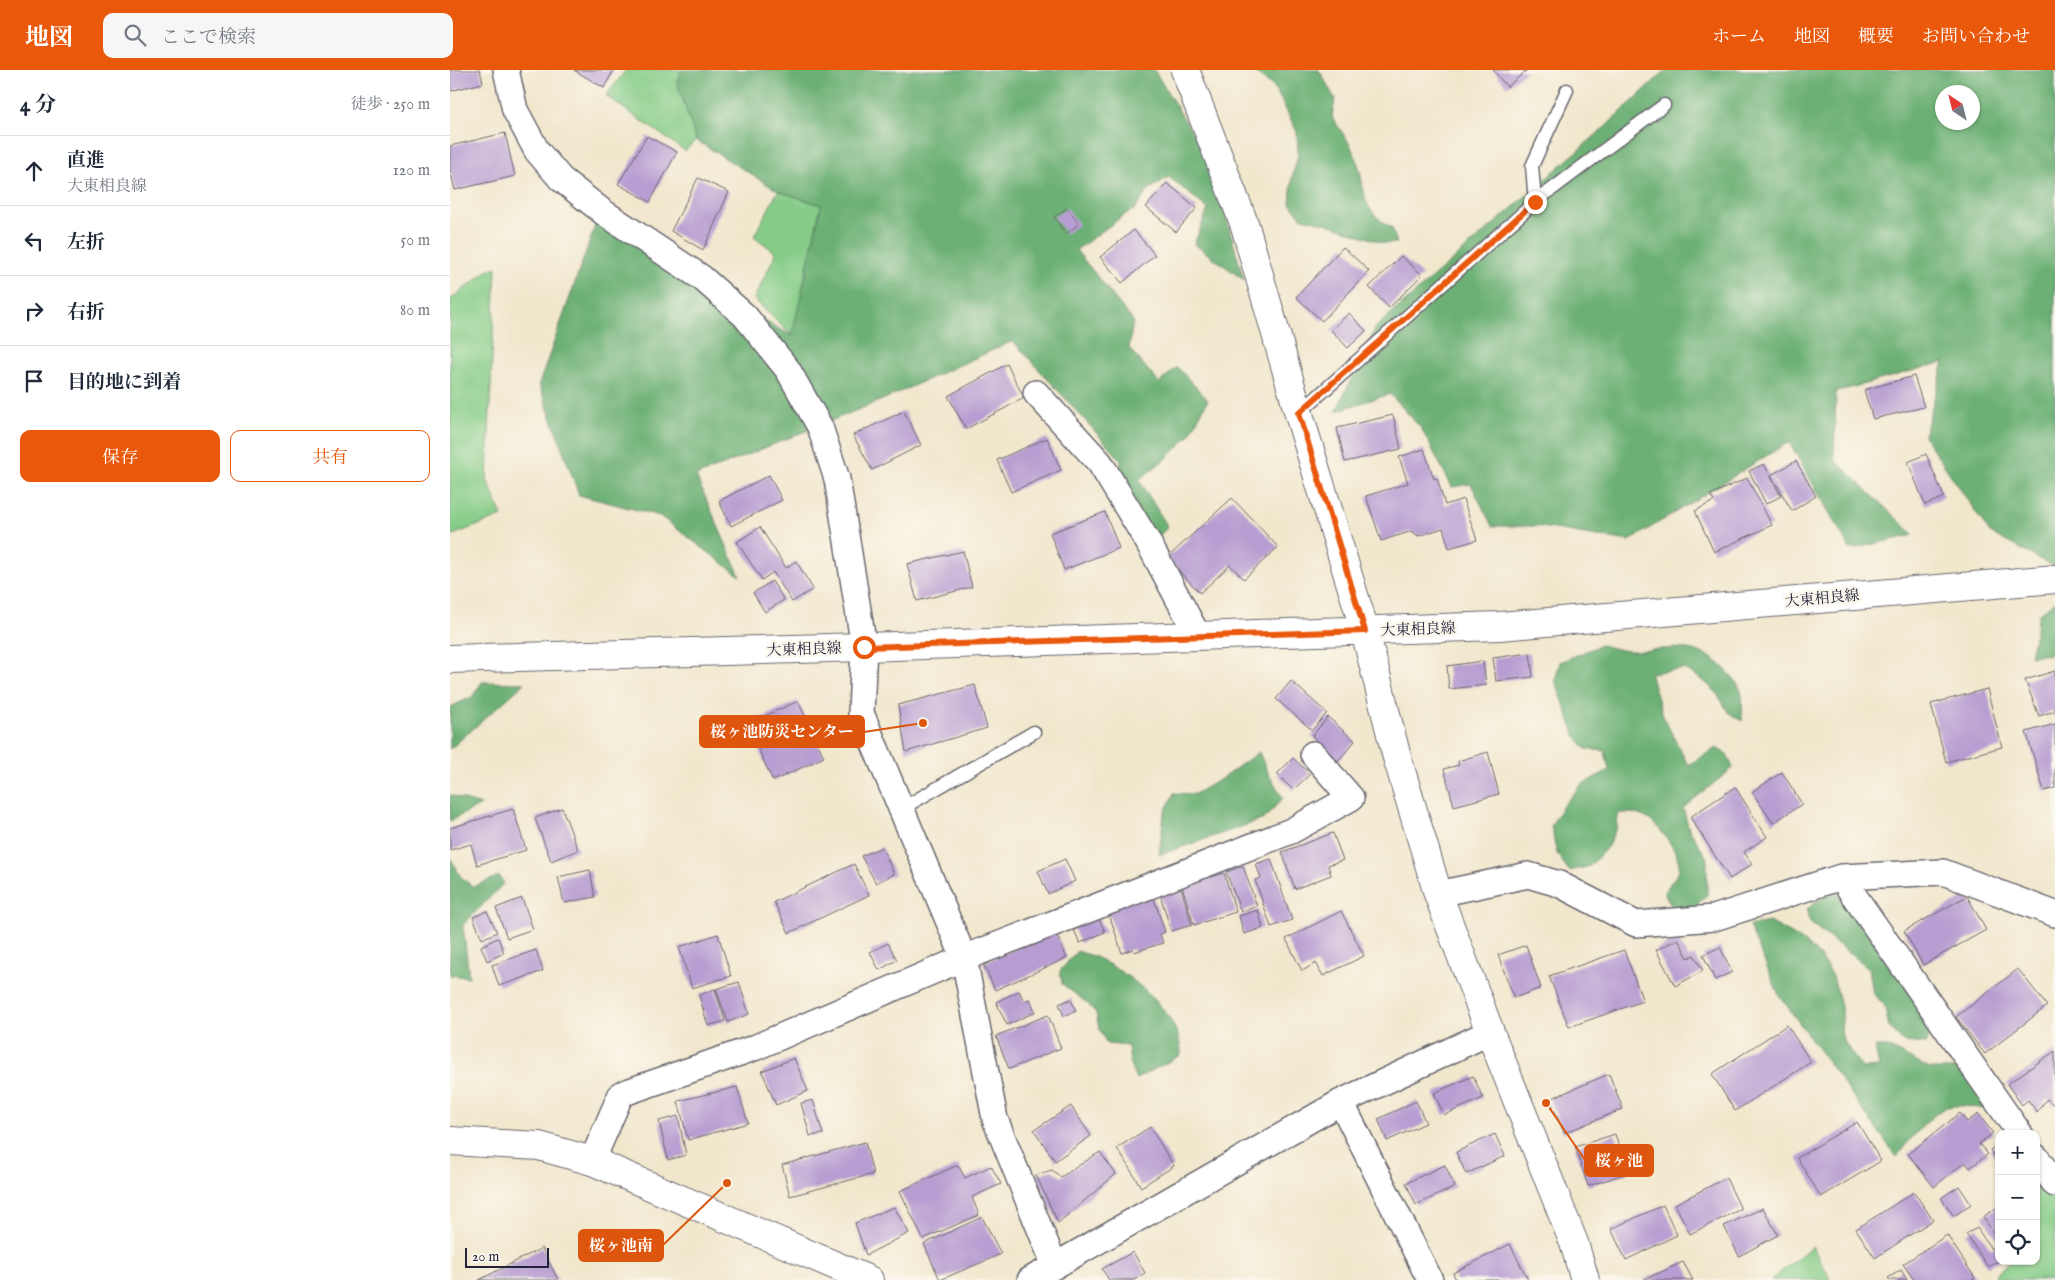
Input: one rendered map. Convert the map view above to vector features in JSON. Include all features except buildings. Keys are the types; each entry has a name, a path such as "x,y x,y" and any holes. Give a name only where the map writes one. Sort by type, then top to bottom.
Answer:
{"street":[{"path":"506,70 515,110 537,151 561,179 603,212 702,278 745,316 788,370 820,427 837,479 864,647 861,713 964,958 995,1119 1055,1266"},
{"path":"1185,70 1245,226 1365,631 1396,754 1438,894 1490,1032 1574,1243 1585,1280"},
{"path":"1036,393 1100,463 1148,542 1198,636"},
{"name":"大東相良線","path":"450,658 864,647 1500,626 2055,579"},
{"path":"592,1161 621,1094 754,1048 964,958 1290,831 1351,798 1313,754"},
{"path":"1438,894 1528,875 1559,884 1636,924 1714,918 1841,877 1943,872 2055,914"},
{"path":"1841,877 2017,1130"},
{"path":"1030,1280 1341,1102 1490,1032"},
{"path":"1341,1102 1430,1280"},
{"path":"450,1141 539,1146 592,1161 869,1280"},
{"path":"2040,1163 2055,1184"}],"lane":[{"path":"1535,202 1532,166 1567,90"},
{"path":"1299,413 1535,202 1664,105"},
{"path":"901,809 1034,732"}],"green space":[{"path":"626,70 682,70 677,81 696,140 685,151 606,96"},
{"path":"682,70 1154,70 1210,161 1244,280 1194,244 1208,209 1169,177 1148,190 1134,211 1133,209 1076,250 1133,321 1129,348 1159,383 1177,367 1208,400 1189,436 1169,456 1139,480 1168,527 1156,539 1118,484 1121,460 1013,341 882,400 696,476 740,576 660,516 579,495 539,384 599,215 695,282 792,336 821,205 778,191 696,140 677,81"},
{"path":"1251,70 1319,70 1335,99 1332,117 1354,152 1368,205 1373,213 1392,228 1397,243 1383,243 1325,223 1302,218 1290,204 1292,178 1298,155 1297,132 1275,88"},
{"path":"1666,70 2055,70 2055,567 1990,533 1924,436 1944,362 1836,392 1834,459 1914,535 1850,549 1789,442 1629,541 1536,526 1492,526 1471,484 1452,487 1421,428 1390,394 1336,411 1376,327 1605,127"},
{"path":"778,191 821,205 792,336 754,299 776,253 754,236"},
{"path":"496,267 487,479 502,516 450,536 450,300 487,271"},
{"path":"2055,601 2055,654 2030,656 2039,614"},
{"path":"1601,645 1628,651 1679,648 1702,653 1725,669 1739,687 1743,705 1742,721 1729,713 1716,692 1700,678 1684,669 1650,673 1663,716 1688,765 1716,748 1727,754 1733,768 1683,808 1689,829 1707,858 1707,895 1695,907 1674,912 1664,892 1679,869 1677,856 1669,841 1658,828 1648,819 1641,816 1630,813 1618,814 1617,827 1608,846 1590,866 1569,871 1557,854 1551,826 1562,807 1582,784 1609,770 1605,751 1586,749 1576,737 1555,680 1560,662"},
{"path":"482,682 525,683 450,749 450,707 472,697"},
{"path":"1259,752 1269,775 1283,798 1264,819 1159,855 1164,814 1174,793 1195,794 1221,779"},
{"path":"450,795 481,805 450,821"},
{"path":"450,857 461,877 473,887 499,876 504,883 463,925 469,977 450,975"},
{"path":"1833,890 1844,895 1929,1011 1932,1031 1926,1044 1903,1042 1889,1027 1884,1004 1873,994 1869,968 1810,923 1807,909"},
{"path":"1769,922 1810,947 1827,967 1834,980 1842,1013 1841,1030 1843,1039 1862,1068 1879,1067 1875,1047 1888,1047 1930,1069 1963,1069 1985,1100 1987,1110 1962,1106 1942,1109 1920,1129 1897,1157 1779,995 1749,926"},
{"path":"1077,951 1097,958 1116,968 1154,999 1174,1026 1179,1040 1181,1055 1136,1079 1130,1064 1128,1046 1107,1044 1099,1029 1096,1013 1087,1003 1062,984 1060,971"},
{"path":"2040,1181 2055,1196 2055,1280 1991,1280 2005,1265 2040,1265"},
{"path":"1812,1246 1831,1280 1771,1280"}],"place":[{"name":"桜ヶ池防災センター","path":"923,723"},
{"name":"桜ヶ池","path":"1546,1103"},
{"name":"桜ヶ池南","path":"727,1183"}],"route":[{"path":"864,647 1365,631 1299,413 1535,202"}]}
